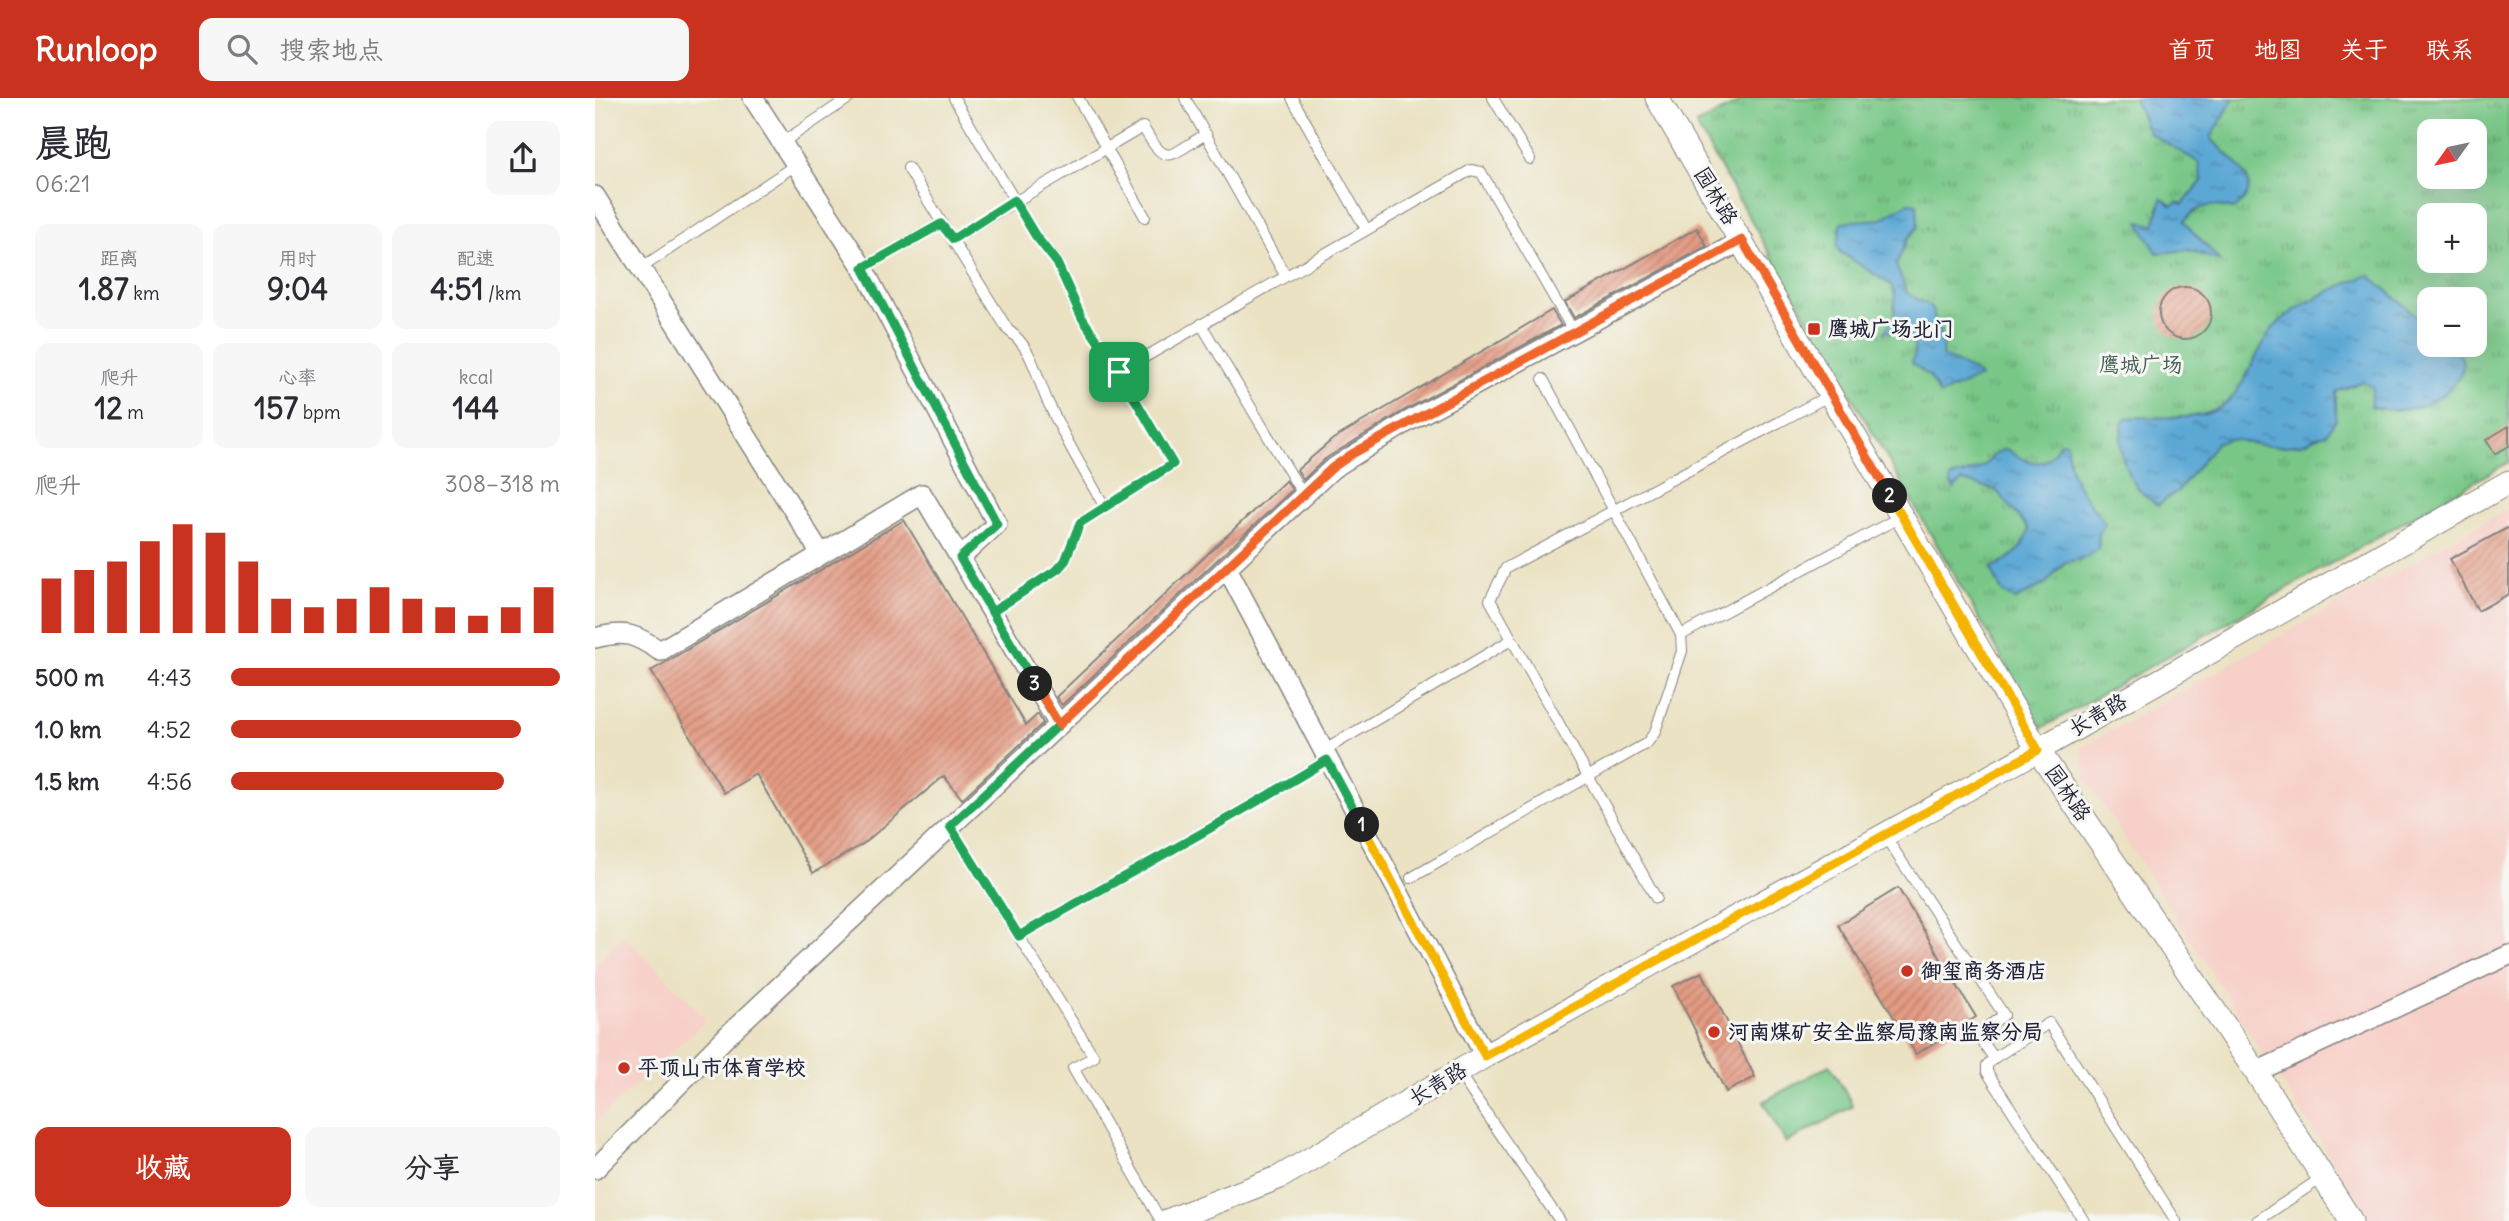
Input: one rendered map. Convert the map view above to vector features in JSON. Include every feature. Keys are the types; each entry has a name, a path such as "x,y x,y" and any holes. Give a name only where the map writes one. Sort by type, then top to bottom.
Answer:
{"street":[{"path":"753,98 863,268 997,524 960,558"},
{"name":"园林路","path":"1657,98 2038,750 2256,1072 2351,1221"},
{"path":"595,196 821,554"},
{"path":"595,1169 729,1034 1332,468 1352,454 1742,240"},
{"name":"长青路","path":"1167,1221 1280,1177 1485,1056 2038,750 2509,482"},
{"path":"595,638 622,632 642,638 660,651 922,494 1059,725"},
{"path":"1227,568 1485,1056"},
{"path":"2256,1072 2509,955"}],"lane":[{"path":"783,142 849,98"},
{"path":"954,98 1035,235 1057,263 1082,318 1119,372 1173,464 1080,523 1065,561 1058,569 992,612"},
{"path":"1079,98 1145,217"},
{"path":"1185,98 1285,275"},
{"path":"1292,98 1366,229"},
{"path":"1493,98 1530,159"},
{"path":"953,239 1014,200 1143,127 1157,152 1163,155 1170,155 1206,134"},
{"path":"641,268 798,164"},
{"path":"908,168 1008,330 1019,338 1028,351 1046,398 1105,507"},
{"path":"1119,372 1471,170 1481,172 1574,332"},
{"path":"863,268 941,224"},
{"path":"1201,324 1302,493"},
{"path":"1411,878 1647,743 1655,732 1682,650 1681,635 1543,379"},
{"path":"1656,898 1490,600 1506,568 1831,394"},
{"path":"1681,635 1902,516"},
{"path":"1019,936 1178,844 1232,818 1511,639"},
{"path":"950,826 1094,1056 1073,1068 1161,1221"},
{"path":"1884,835 2004,1015 1977,1034 1994,1058"},
{"path":"2084,1221 1987,1072 1987,1065 1994,1058 2049,1023 2176,1221"},
{"path":"1457,1072 1560,1221"},
{"path":"2257,1221 2323,1177"}],"shaded area":[{"path":"2509,508 2509,1221 2371,1221 2086,778 2082,747"},
{"name":"平顶山市体育学校","path":"623,934 707,1019 595,1123 595,965"}],"green space":[{"name":"鹰城广场","path":"1747,98 2509,98 2509,462 2042,728 1696,125"},
{"path":"1830,1065 1853,1106 1786,1143 1763,1102"}],"water":[{"path":"2134,98 2234,98 2211,138 2237,163 2248,181 2248,190 2244,199 2234,209 2206,206 2195,211 2184,222 2220,261 2189,250 2157,253 2139,222 2154,225 2162,198 2172,206 2177,202 2183,204 2202,181 2198,162 2148,132"},
{"path":"1908,203 1917,204 1918,227 1908,238 1896,265 1907,293 1931,307 1943,341 1942,356 1980,377 1940,395 1930,377 1912,363 1915,349 1910,338 1903,331 1884,332 1894,317 1895,294 1891,285 1840,252 1837,246 1842,222 1881,219"},
{"path":"2369,275 2417,317 2417,357 2461,357 2463,369 2447,391 2424,405 2398,410 2384,409 2370,406 2373,387 2363,381 2336,392 2336,419 2327,433 2301,444 2286,446 2266,446 2231,439 2217,442 2179,490 2158,505 2147,497 2131,478 2122,455 2125,418 2190,417 2222,406 2239,388 2264,341 2279,322 2303,305"},
{"path":"2061,442 2067,443 2073,477 2105,523 2099,533 2098,549 2086,558 2065,562 2045,584 2016,600 2002,592 1991,568 2015,553 2024,542 2029,529 1996,490 1962,481 1954,489 1950,483 1951,478 1979,469 2006,449 2024,460 2043,461 2049,458"}],"building":[{"path":"1697,228 1707,246 1574,318 1565,302"},
{"path":"2185,287 2195,289 2203,295 2209,303 2209,323 2203,331 2195,337 2185,339 2175,337 2167,331 2161,323 2159,313 2161,303 2167,295 2175,289"},
{"path":"1552,310 1561,325 1403,411 1325,459 1303,480 1297,470 1333,439"},
{"path":"2509,426 2509,446 2495,454 2486,440"},
{"path":"1286,480 1292,490 1062,705 1056,697"},
{"path":"904,520 1026,725 1038,714 1043,723 962,799 944,776 863,844 813,873 756,774 724,793 651,671"},
{"path":"2509,527 2509,594 2478,611 2450,559"},
{"name":"御玺商务酒店","path":"1898,888 1976,1017 1916,1054 1838,925"},
{"name":"河南煤矿安全监察局豫南监察分局","path":"1702,972 1755,1077 1726,1092 1673,986"}],"place":[{"name":"鹰城广场北门","path":"1814,329"},
{"name":"御玺商务酒店","path":"1907,971"},
{"name":"河南煤矿安全监察局豫南监察分局","path":"1714,1032"},
{"name":"平顶山市体育学校","path":"624,1068"}],"route":[{"path":"1119,372 1082,318 1057,263 1035,235 1014,200 953,239 941,224 863,268 997,524 960,558 1059,725 1332,468 1409,421 1742,240 2038,750 1485,1056 1327,760 1232,818 1178,844 1019,936 950,826 1059,725 992,612 1058,569 1065,561 1080,523 1173,464 1119,372"}]}
